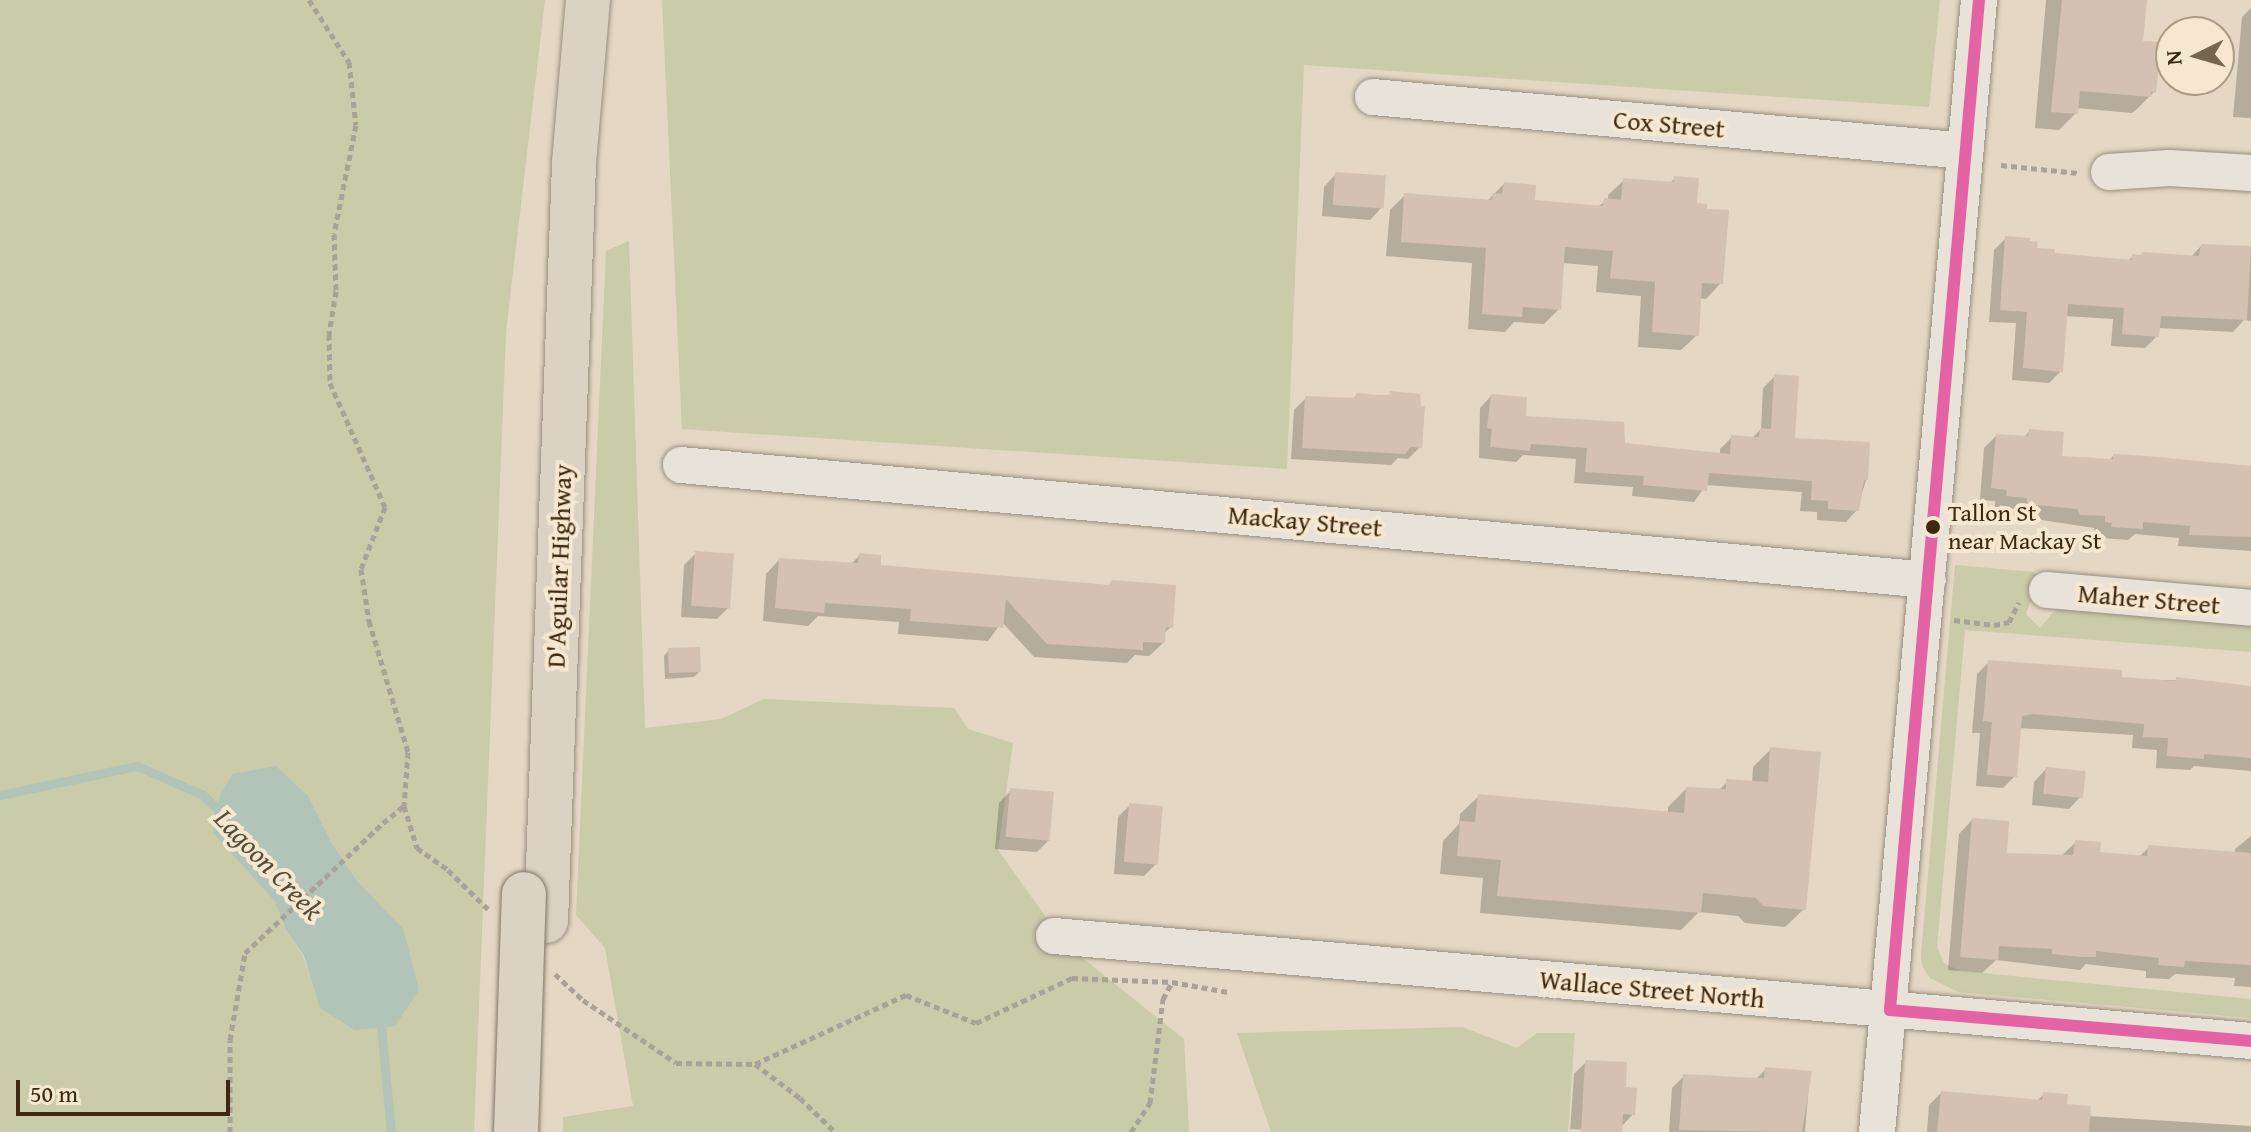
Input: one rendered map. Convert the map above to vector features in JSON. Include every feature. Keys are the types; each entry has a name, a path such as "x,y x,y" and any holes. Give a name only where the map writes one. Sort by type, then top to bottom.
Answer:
{"highway":[{"name":"D'Aguilar Highway","path":"516,1132 521,910 551,142 563,0"},
{"name":"D'Aguilar Highway","path":"539,1132 521,910 588,0"}],"street":[{"path":"1877,1132 1979,0"},
{"name":"Cox Street","path":"1373,97 1966,151"},
{"path":"2109,172 2170,168 2251,173"},
{"name":"Mackay Street","path":"681,465 1928,580"},
{"name":"Maher Street","path":"2047,590 2251,608"},
{"name":"Wallace Street North","path":"1054,936 2251,1041"}],"path":[{"path":"309,0 349,62 356,125 334,234 336,291 329,334 330,383 385,507 361,569 369,621 408,752 404,806 417,848 448,870 521,910"},
{"path":"2001,165 2075,173 2109,172"},
{"path":"1925,617 1994,625 2009,622 2018,608 2023,584 2047,590"},
{"path":"230,1132 230,1040 245,953 404,806"},
{"path":"549,968 583,1000 676,1063 755,1064 906,995 976,1023 1072,978 1172,982 1228,992"},
{"path":"1131,1132 1150,1103 1163,999 1172,982"},
{"path":"755,1064 800,1098 835,1132"}],"green space":[{"path":"0,0 545,0 506,332 474,1132 0,1132","holes":["331,842 357,881 403,928 321,1008 303,956 286,930 274,900"]},
{"path":"662,0 1940,0 1929,107 1304,65 1287,469 682,429"},
{"path":"629,241 645,728 721,719 764,699 954,708 968,729 1013,743 998,850 1066,945 1184,1039 1189,1132 563,1132 563,1117 633,1106 605,948 576,915 606,251"},
{"path":"1955,565 2035,572 2037,585 2026,614 2040,628 2054,611 2072,606 2251,621 2251,652 1965,630 1937,947 1944,963 1960,971 2251,999 2251,1018 1958,992 1930,978 1922,966"},
{"path":"1462,1027 1517,1048 1537,1033 1575,1033 1568,1132 1271,1132 1237,1033"}],"water":[{"path":"276,766 308,796 331,842 357,881 403,928 419,990 395,1026 355,1030 320,1008 304,956 286,930 274,900 213,833 219,798 232,774"}],"building":[{"path":"2062,0 2147,0 2143,41 2155,42 2155,93 2151,92 2151,97 2080,91 2078,114 2051,112"},
{"path":"1335,172 1386,176 1384,208 1333,205"},
{"path":"1674,176 1699,178 1697,203 1707,204 1707,209 1729,210 1723,284 1702,283 1699,336 1652,332 1655,282 1610,278 1613,251 1565,247 1561,310 1523,307 1522,317 1482,314 1486,248 1401,242 1404,193 1492,200 1493,193 1502,194 1504,182 1536,185 1535,200 1603,206 1604,198 1621,200 1623,178 1674,182"},
{"path":"2005,236 2030,238 2030,241 2038,242 2037,248 2055,249 2055,253 2132,260 2132,254 2141,255 2142,252 2199,256 2201,244 2251,246 2247,320 2161,316 2159,337 2122,334 2124,308 2068,304 2063,372 2023,368 2027,312 2000,310"},
{"path":"1774,374 1799,376 1795,438 1870,442 1868,480 1864,480 1859,511 1828,509 1828,501 1811,500 1812,481 1709,473 1707,491 1643,485 1644,476 1585,472 1587,448 1531,444 1530,451 1490,447 1492,429 1487,428 1491,394 1527,397 1526,416 1624,422 1625,443 1730,454 1731,435 1759,437 1760,428 1771,429"},
{"path":"1390,391 1420,394 1421,406 1425,406 1422,448 1411,447 1405,454 1302,448 1305,396 1356,398 1356,393 1389,396"},
{"path":"2029,429 2064,432 2062,456 2113,459 2113,454 2251,466 2251,537 2189,535 2190,526 2143,522 2143,529 2111,527 2112,523 2105,522 2105,516 2080,515 2077,509 2027,504 2027,498 2006,496 2007,490 1991,488 1996,434 2028,436"},
{"path":"695,551 734,554 730,609 691,606"},
{"path":"859,553 881,555 881,565 1110,585 1111,580 1176,585 1173,628 1166,627 1165,643 1143,642 1143,650 1047,644 1006,599 1003,628 910,621 911,609 825,603 824,613 775,608 779,558 858,563"},
{"path":"700,647 701,672 669,673 668,648"},
{"path":"1988,660 2122,670 2122,677 2176,681 2176,677 2251,686 2251,758 2204,754 2204,759 2167,756 2168,738 2143,737 2144,724 2033,714 2022,716 2017,777 1987,775 1992,722 1983,721"},
{"path":"1770,747 1821,752 1806,910 1763,906 1756,898 1703,893 1701,913 1497,896 1501,860 1457,856 1460,821 1475,822 1478,794 1684,813 1686,787 1726,789 1726,779 1768,782"},
{"path":"2046,767 2086,771 2083,798 2043,794"},
{"path":"1010,788 1054,792 1050,841 1006,837"},
{"path":"1129,803 1163,806 1158,865 1124,862"},
{"path":"1972,818 2009,821 2007,853 2073,855 2075,840 2101,842 2100,852 2147,856 2148,845 2251,853 2251,965 2185,961 2184,967 2158,965 2159,958 2096,951 2096,957 2083,957 2052,954 2052,949 1999,946 1998,960 1960,957"},
{"path":"1585,1060 1627,1062 1626,1087 1637,1088 1635,1115 1623,1114 1622,1132 1581,1132"},
{"path":"1765,1067 1812,1071 1802,1132 1679,1130 1683,1074 1764,1078"},
{"path":"1941,1091 2042,1100 2043,1092 2068,1094 2067,1104 2091,1106 2089,1132 1937,1132"}],"waterway":[{"name":"Lagoon Creek","path":"0,795 137,766 203,795 226,817"},
{"name":"Lagoon Creek","path":"380,1016 391,1132"}],"transit line":[{"path":"1979,0 1890,1010 2251,1041"}],"place":[{"name":"Tallon St near Mackay St","path":"1933,527"}]}
